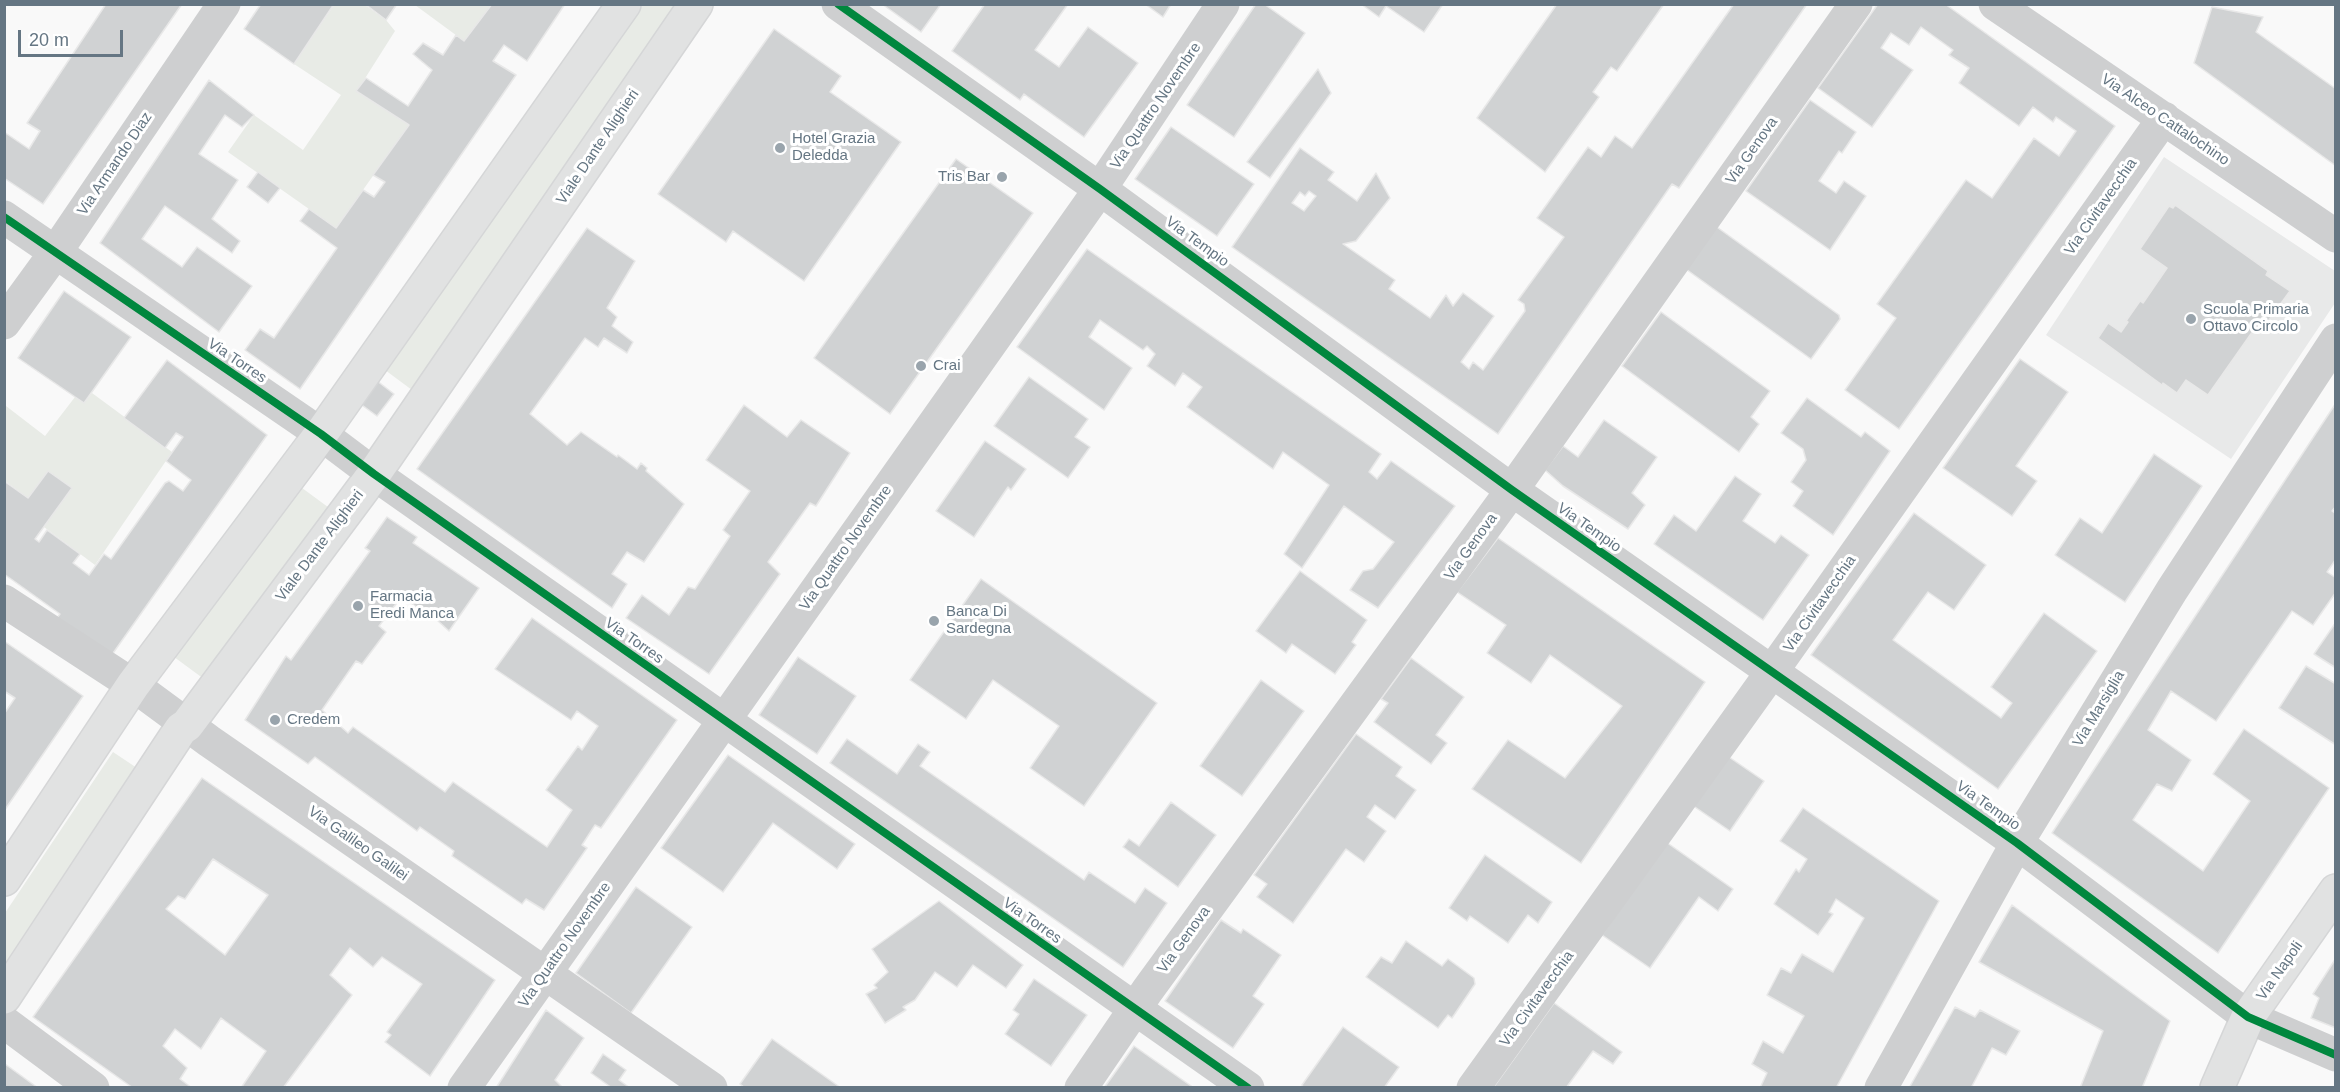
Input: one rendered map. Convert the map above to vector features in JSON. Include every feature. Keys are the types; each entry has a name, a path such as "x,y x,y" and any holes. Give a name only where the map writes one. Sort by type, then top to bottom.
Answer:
{"main road":[{"path":"4,879 133,686 321,434 624,4"},
{"name":"Viale Dante Alighieri","path":"4,997 181,729 187,725 374,474 696,4"},
{"name":"Via Napoli","path":"2217,1088 2248,1017 2336,891"}],"street":[{"name":"Via Armando Diaz","path":"4,323 56,253 224,4"},
{"name":"Via Tempio","path":"838,4 1100,189 1512,490 2017,843 2248,1017 2336,1055"},
{"name":"Via Quattro Novembre","path":"464,1088 1100,189 1223,4"},
{"name":"Via Genova","path":"1081,1088 1134,1009 1512,490 1856,4"},
{"name":"Via Alceo Cattalochino","path":"1995,4 2336,236"},
{"name":"Via Civitavecchia","path":"1473,1088 1771,673 2164,118"},
{"name":"Via Torres","path":"4,217 321,434 374,474 1248,1088"},
{"name":"Via Marsiglia","path":"1881,1088 2017,843 2172,590 2336,340"},
{"name":"Via Galileo Galilei","path":"4,601 133,686 711,1088"},
{"path":"4,1022 93,1088"}],"shaded area":[{"path":"690,4 412,390 381,367 643,5"},
{"path":"334,5 365,5 386,20 395,31 357,91 409,125 336,228 228,152 254,115 303,150 341,95 294,64"},
{"path":"415,5 492,5 464,41"},
{"name":"Scuola Primaria Ottavo Circolo","path":"2164,157 2335,271 2335,303 2231,459 2046,335"},
{"path":"92,393 172,452 95,565 44,527 71,488 48,472 28,498 5,481 4,409 6,406 45,436 75,397 84,403"},
{"path":"298,485 332,510 204,679 170,654"},
{"path":"113,752 143,772 5,978 5,913"}],"building":[{"path":"106,4 182,4 43,204 4,178 4,132 29,149 40,131 27,123"},
{"path":"261,4 334,4 294,64 244,29"},
{"path":"365,4 397,4 386,20"},
{"path":"492,4 565,4 527,61 504,45 493,61 516,75 300,389 245,350 260,329 274,338 337,248 300,221 309,209 336,228 363,190 374,197 385,182 373,175 409,125 356,91 366,78 408,106 432,70 413,54 423,43 443,55 456,35 464,41"},
{"path":"882,4 941,4 921,32"},
{"path":"985,4 1068,4 1035,50 1059,67 1088,27 1138,63 1084,137 1024,94 1020,100 952,51"},
{"path":"1145,4 1171,4 1163,17"},
{"path":"1256,4 1264,4 1305,33 1234,137 1187,105"},
{"path":"1361,4 1443,4 1424,32 1386,6 1379,17"},
{"path":"1557,4 1664,4 1617,71 1611,67 1593,92 1599,97 1545,172 1477,118"},
{"path":"1734,4 1807,4 1679,188 1672,184 1498,434 1232,247 1300,148 1334,172 1328,180 1357,201 1376,173 1390,198 1356,241 1343,244 1395,280 1389,289 1430,318 1446,295 1453,306 1463,293 1494,316 1461,362 1469,369 1473,362 1483,370 1525,311 1524,304 1518,300 1564,237 1537,218 1588,147 1601,157 1615,136 1632,148","holes":["1309,191 1316,196 1304,211 1292,203 1300,192 1305,196"]},
{"path":"1878,4 1945,4 2115,126 1899,429 1845,390 1896,318 1877,304 1966,180 1992,198 2034,138 2059,156 2076,131 2056,117 2053,122 2033,107 2019,126 1959,83 1969,68 1949,55 1953,50 1921,27 1909,45 1891,33 1881,48 1913,70 1872,127 1818,88"},
{"path":"2212,7 2263,17 2256,32 2336,89 2336,166 2194,63"},
{"path":"774,29 841,76 830,92 901,142 804,281 733,231 726,242 658,194"},
{"path":"1318,69 1331,93 1270,178 1247,162"},
{"path":"209,80 254,115 242,127 225,115 199,154 238,180 212,219 240,241 232,253 165,206 142,239 182,267 197,247 252,286 219,332 100,243"},
{"path":"1810,100 1856,132 1842,153 1839,151 1819,181 1836,193 1844,181 1866,196 1830,250 1746,191"},
{"path":"1171,127 1254,184 1217,236 1135,179"},
{"path":"956,159 1033,213 890,414 814,358"},
{"path":"258,172 280,188 268,203 247,187"},
{"path":"2175,205 2268,271 2266,275 2290,291 2258,335 2253,331 2208,395 2186,380 2177,393 2163,383 2162,385 2098,338 2108,323 2121,332 2140,301 2143,303 2167,268 2140,249 2169,206 2173,208"},
{"path":"1714,225 1839,315 1840,319 1811,359 1683,267"},
{"path":"587,228 635,261 607,308 617,317 612,326 633,342 627,353 604,338 598,347 585,338 530,414 567,445 581,432 637,469 641,463 647,468 646,471 684,504 644,562 627,552 612,574 627,584 612,608 417,469"},
{"path":"1087,249 1381,454 1369,472 1377,479 1391,461 1455,506 1378,608 1350,590 1363,571 1373,569 1394,542 1344,506 1302,568 1284,554 1329,485 1283,452 1273,469 1187,407 1202,387 1183,373 1175,386 1147,366 1155,354 1147,346 1143,350 1100,320 1089,337 1132,368 1104,410 1017,347"},
{"path":"64,291 131,337 84,403 18,358"},
{"path":"1661,312 1770,391 1751,417 1759,424 1739,452 1622,366"},
{"path":"2020,359 2068,392 2016,466 2037,481 2012,516 1943,468"},
{"path":"167,360 267,435 111,656 57,618 60,614 4,574 4,481 28,498 48,471 72,488 35,539 39,542 47,530 80,554 73,563 89,575 104,554 111,559 165,483 169,481 183,491 191,480 166,461 183,437 176,433 165,448 124,418"},
{"path":"372,377 394,394 377,416 355,400"},
{"path":"1029,377 1088,419 1075,437 1090,447 1068,478 994,426"},
{"path":"1807,398 1861,437 1865,432 1890,451 1833,535 1793,506 1803,491 1791,482 1806,460 1803,449 1781,433"},
{"path":"2336,403 2336,506 2332,511 2336,514 2336,559 2327,572 2336,578 2336,592 2313,625 2292,611 2216,721 2171,691 2148,730 2191,760 2172,791 2157,784 2133,820 2203,871 2250,801 2213,774 2244,729 2329,788 2218,953 2052,833"},
{"path":"744,405 787,437 801,420 850,453 816,506 810,503 768,562 780,574 709,674 626,618 642,595 669,615 688,587 695,589 730,536 723,530 750,491 706,460"},
{"path":"1604,420 1657,457 1632,493 1645,505 1628,529 1563,486 1545,470 1563,446 1578,457"},
{"path":"985,441 1026,469 1011,490 1008,487 974,537 936,511"},
{"path":"2154,454 2202,486 2125,602 2055,555 2080,518 2102,533"},
{"path":"1735,476 1761,494 1743,521 1775,543 1781,535 1809,555 1763,620 1654,544 1674,515 1696,531"},
{"path":"1914,513 1986,565 1954,610 1928,592 1893,640 2001,718 2012,703 1991,687 2044,613 2097,651 1998,789 1811,655"},
{"path":"387,517 417,537 413,543 479,588 449,631 425,609 423,612 402,596 379,626 386,632 362,664 356,661 322,710 348,733 353,727 445,792 453,782 547,847 572,810 546,790 578,746 582,750 598,726 577,711 571,720 495,669 532,618 677,720 601,828 595,825 582,845 587,848 544,910 526,899 522,904 452,856 454,851 420,827 417,831 315,757 308,764 245,720 286,656 291,660 370,551 365,548"},
{"path":"1498,538 1705,682 1581,863 1472,789 1508,740 1565,778 1622,706 1550,655 1531,683 1487,653 1506,625 1457,592"},
{"path":"1300,571 1367,620 1352,642 1356,645 1335,674 1292,644 1286,653 1256,631"},
{"path":"981,579 1157,703 1084,806 1030,768 1059,726 993,680 966,719 910,680"},
{"path":"2336,622 2336,668 2314,654"},
{"path":"4,641 83,696 4,811 4,714 15,698 4,691"},
{"path":"798,657 856,696 817,754 759,715"},
{"path":"1411,658 1464,697 1436,735 1447,743 1431,764 1374,722 1388,703 1381,699"},
{"path":"2306,666 2336,684 2336,745 2279,708"},
{"path":"1261,680 1304,711 1242,796 1200,766"},
{"path":"1356,734 1402,767 1396,776 1416,790 1395,819 1375,805 1367,817 1386,831 1364,862 1346,849 1293,923 1257,897 1267,884 1254,875"},
{"path":"847,739 897,774 918,744 930,752 920,766 1084,880 1089,872 1135,903 1145,888 1167,903 1123,967 830,763"},
{"path":"728,755 855,844 837,869 773,823 723,892 661,848"},
{"path":"1726,755 1764,781 1730,831 1692,805"},
{"path":"202,778 495,980 430,1076 385,1042 391,1035 387,1032 422,984 382,957 373,967 350,948 330,975 352,995 283,1088 241,1088 266,1051 221,1018 201,1049 175,1029 163,1046 187,1068 180,1079 192,1088 133,1088 33,1017","holes":["213,859 268,895 225,955 166,909 178,896 185,899"]},
{"path":"1171,802 1216,835 1178,887 1123,847 1129,839 1139,846"},
{"path":"1803,808 1939,901 1836,1088 1760,1088 1767,1073 1752,1064 1763,1041 1783,1053 1804,1016 1767,995 1781,968 1791,973 1802,954 1833,972 1864,918 1836,899 1829,912 1833,914 1818,935 1774,904 1796,869 1799,872 1807,859 1780,841"},
{"path":"1666,842 1733,889 1718,911 1699,897 1650,968 1602,935"},
{"path":"1485,855 1552,902 1538,923 1528,915 1508,943 1470,916 1467,921 1449,908"},
{"path":"636,887 692,927 631,1013 576,973"},
{"path":"939,901 1023,965 1006,988 973,965 957,987 935,972 915,1000 903,1007 906,1010 885,1023 866,994 877,988 874,985 888,972 872,949"},
{"path":"2012,905 2170,1021 2142,1088 2080,1088 2103,1031 1979,962"},
{"path":"1221,920 1241,933 1243,929 1281,955 1253,996 1264,1004 1233,1048 1165,1001"},
{"path":"1406,941 1442,966 1448,959 1474,978 1475,984 1452,1018 1448,1015 1438,1028 1366,977 1381,957 1392,963"},
{"path":"2336,958 2336,1028 2311,1018 2319,998 2313,994"},
{"path":"1034,979 1087,1015 1051,1066 1005,1034 1019,1014 1013,1010"},
{"path":"1554,1003 1622,1052 1613,1064 1593,1051 1566,1088 1493,1088"},
{"path":"1955,1007 1975,1017 1980,1010 2020,1031 2006,1055 1992,1048 1971,1088 1909,1088"},
{"path":"546,1010 584,1038 555,1080 563,1088 496,1088"},
{"path":"1343,1027 1399,1067 1384,1088 1304,1088 1302,1085"},
{"path":"772,1039 841,1088 745,1088 740,1084"},
{"path":"1134,1046 1194,1088 1104,1088"},
{"path":"603,1054 626,1070 619,1080 630,1088 612,1088 591,1073"},
{"path":"5,1064 38,1088 4,1088"}],"cycle path":[{"path":"838,4 1100,189 1512,490 2017,843 2248,1017 2336,1055"},
{"path":"4,217 321,434 374,474 1248,1088"}],"place":[{"name":"Hotel Grazia Deledda","path":"780,148"},
{"name":"Tris Bar","path":"1002,177"},
{"name":"Scuola Primaria Ottavo Circolo","path":"2191,319"},
{"name":"Crai","path":"921,366"},
{"name":"Farmacia Eredi Manca","path":"358,606"},
{"name":"Banca Di Sardegna","path":"934,621"},
{"name":"Credem","path":"275,720"}]}
